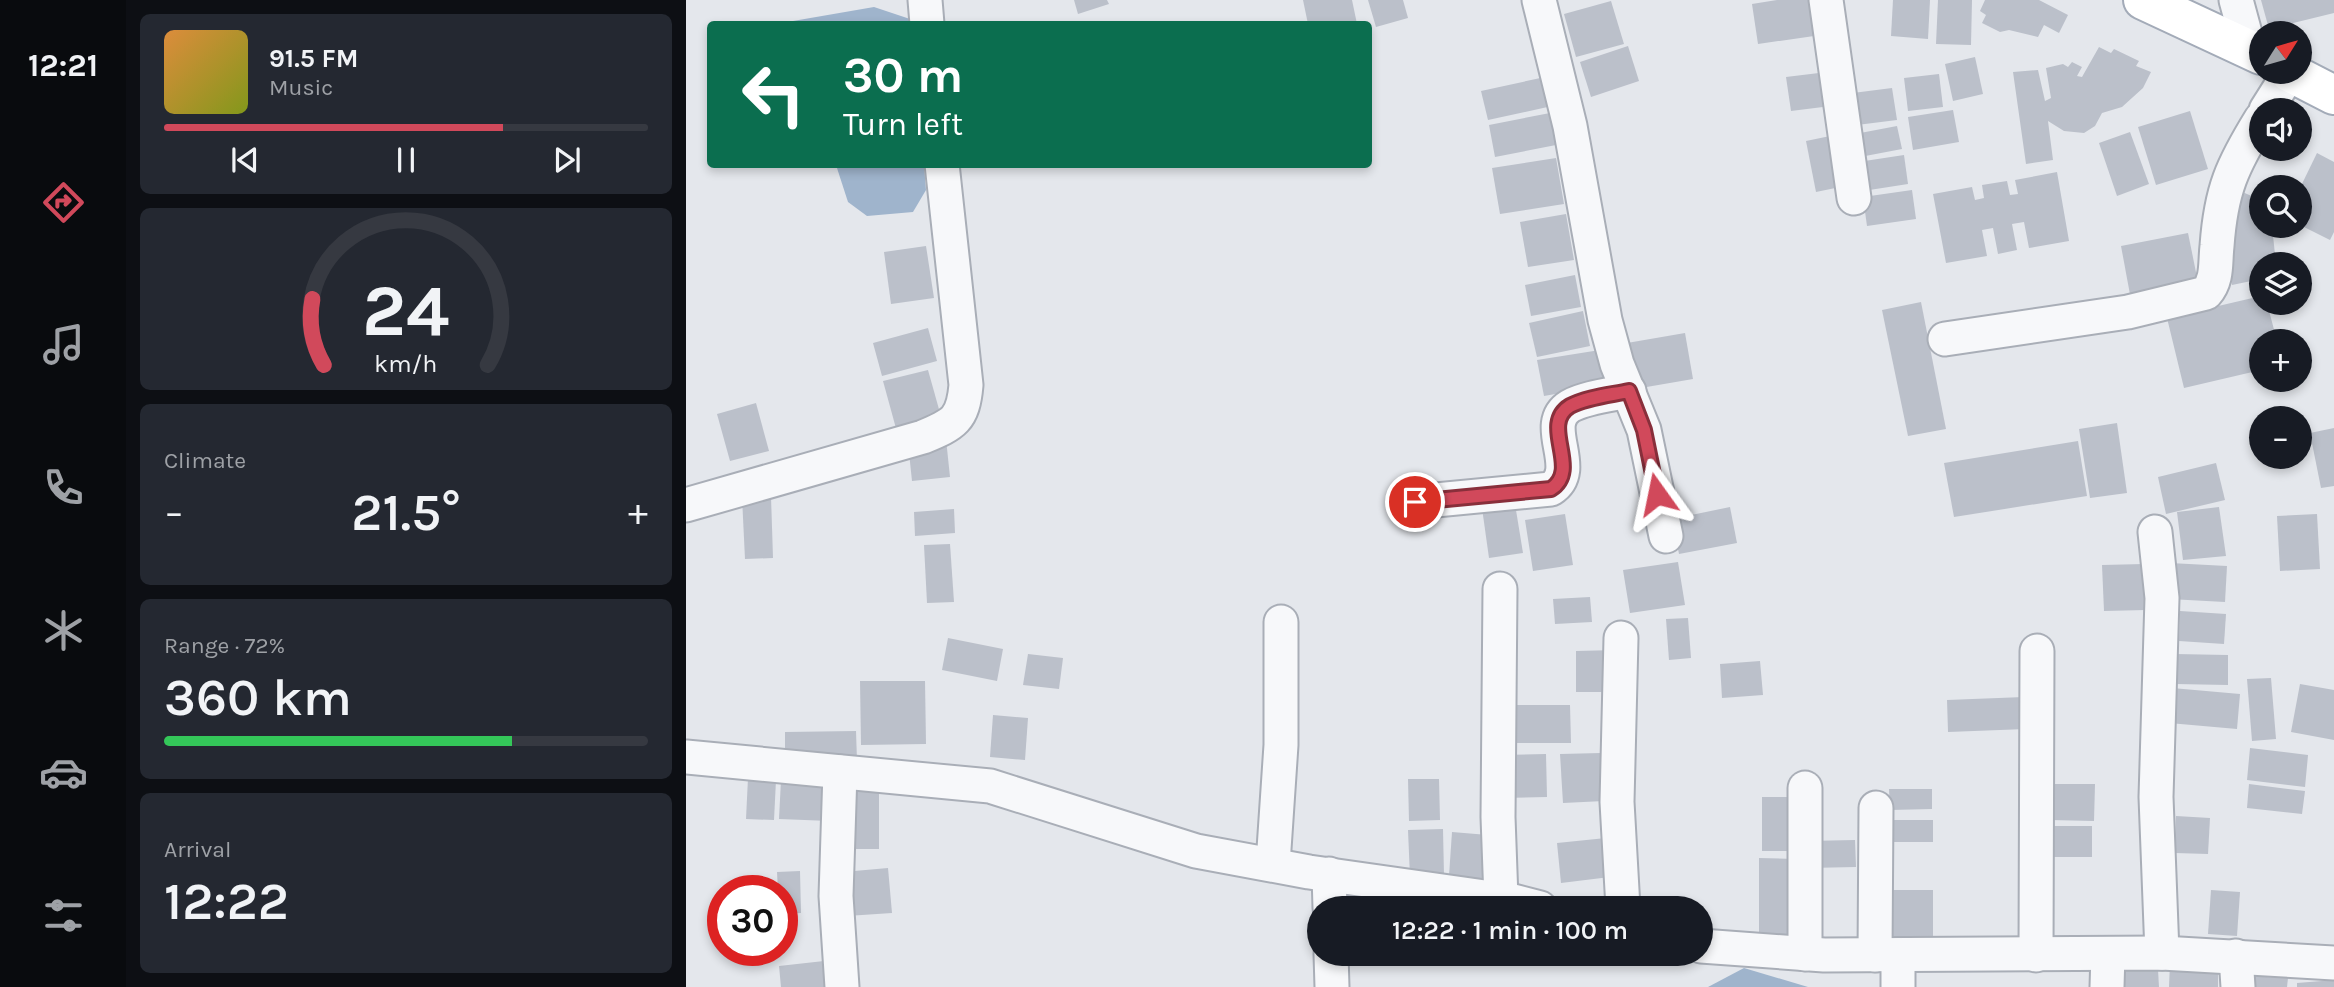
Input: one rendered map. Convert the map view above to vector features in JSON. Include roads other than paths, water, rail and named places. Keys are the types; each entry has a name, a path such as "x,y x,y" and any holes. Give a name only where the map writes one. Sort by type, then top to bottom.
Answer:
{"main road":[{"path":"2143,0 2249,48"},
{"path":"2312,84 2334,95"}],"street":[{"path":"925,0 928,21"},
{"path":"1539,0 1567,113 1605,320 1644,430 1666,536"},
{"path":"1826,0 1836,87 1854,198"},
{"path":"2236,0 2249,35"},
{"path":"1945,339 2129,312 2206,293 2214,282 2218,212 2227,184 2249,142"},
{"path":"686,505 923,437 947,427 958,418 965,403 966,385 942,168"},
{"path":"1415,502 1551,489 1560,483 1564,473 1558,422 1563,412 1582,401 1629,391"},
{"path":"2155,532 2162,598 2156,797 2162,953"},
{"path":"1500,589 1498,817 1501,896"},
{"path":"1273,864 1281,745 1281,622"},
{"path":"1620,638 1617,802 1622,896"},
{"path":"2036,955 2037,651"},
{"path":"686,757 990,786 1196,851 1480,896"},
{"path":"840,772 836,896 842,987"},
{"path":"1805,788 1805,954"},
{"path":"1876,808 1891,966"},
{"path":"1329,874 1330,896"},
{"path":"1713,948 1805,954 1891,966 2036,955 2162,953 2237,971 2334,963"},
{"path":"2107,987 2108,954"},
{"path":"1331,966 1332,987"}],"water":[{"path":"874,7 910,19 910,21 793,21"},
{"path":"837,168 924,168 926,190 913,212 867,216 848,202"},
{"path":"1744,968 1808,987 1708,987"}]}
